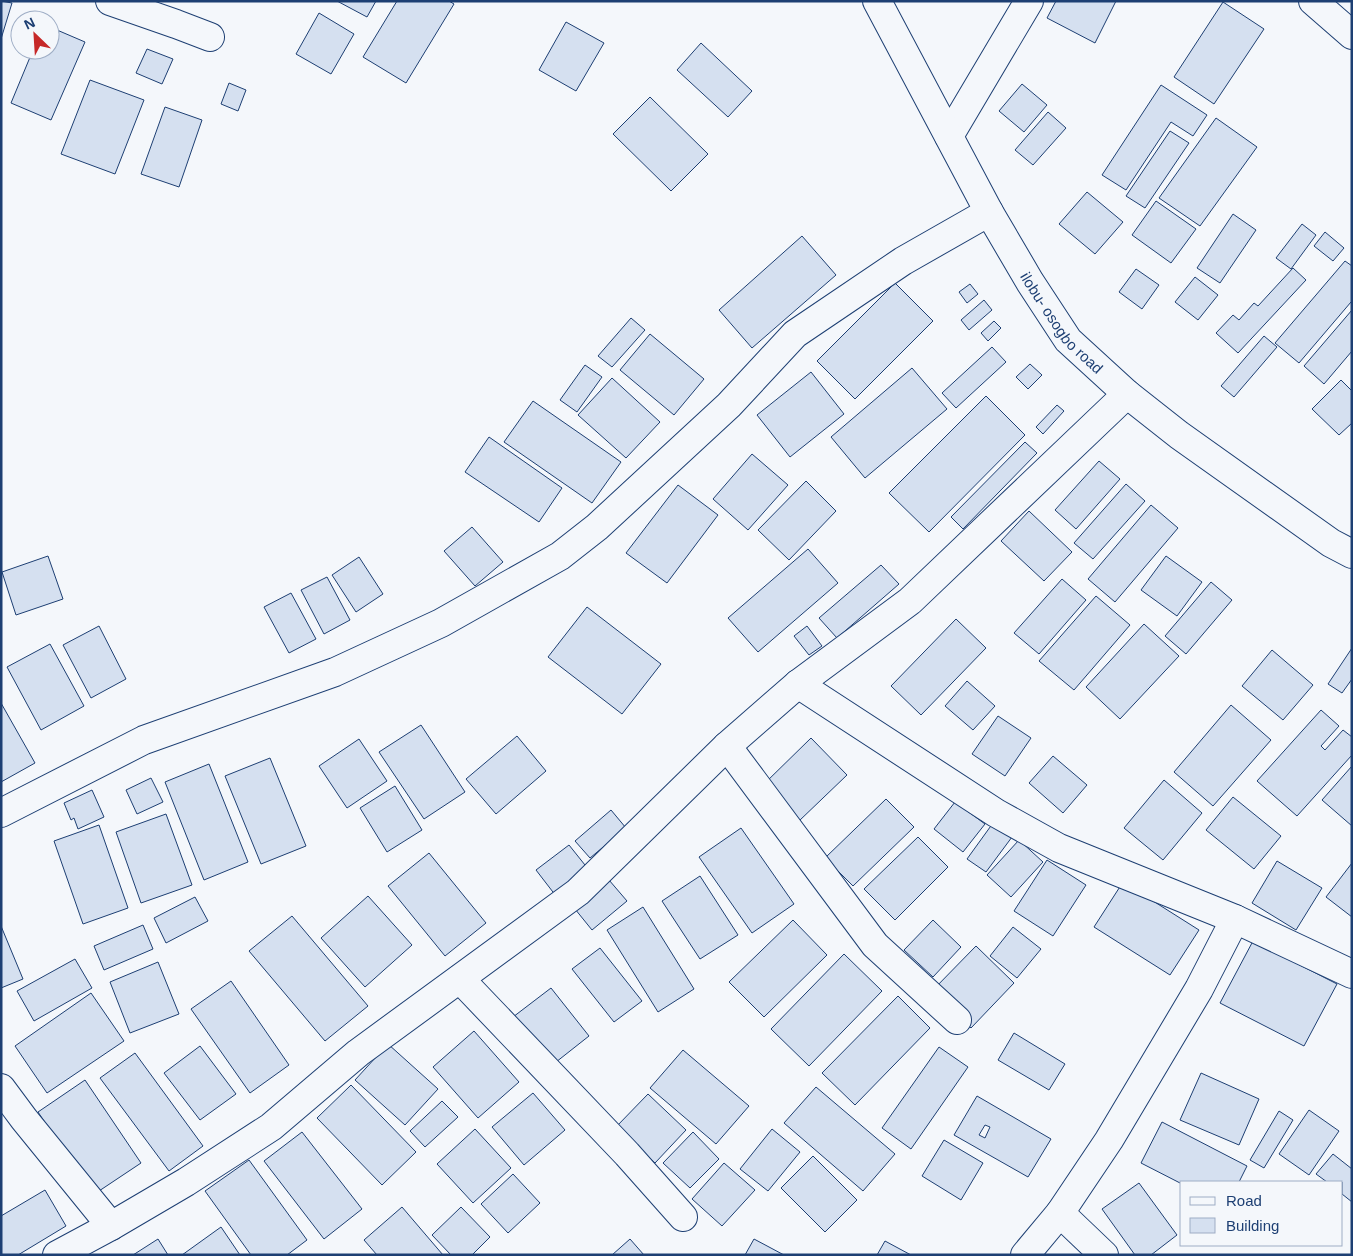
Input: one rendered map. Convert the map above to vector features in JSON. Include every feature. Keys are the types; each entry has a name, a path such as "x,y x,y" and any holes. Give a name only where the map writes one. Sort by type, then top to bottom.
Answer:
{"street":[{"path":"110,1 210,37"},
{"name":"ilobu- osogbo road","path":"877,1 988,212 1068,340 1127,394 1179,435 1331,543 1352,554"},
{"path":"949,136 1029,1"},
{"path":"1313,1 1352,35"},
{"path":"1,813 144,740 335,672 441,623 560,556 598,527 729,405 795,334 902,261 988,212"},
{"path":"57,1255 186,1182 271,1127 358,1053 578,892 728,746 798,684 910,601 1127,394"},
{"path":"798,684 996,813 1058,848 1235,919 1352,974"},
{"path":"728,746 875,945 957,1020"},
{"path":"1025,1255 1060,1213 1109,1140 1199,989 1235,919"},
{"path":"460,979 627,1154 683,1217"},
{"path":"1,1088 111,1226"},
{"path":"1060,1213 1104,1255"}],"building":[{"path":"1,1 12,3 1,39"},
{"path":"337,1 376,1 367,17"},
{"path":"397,1 449,1 454,4 406,83 363,57"},
{"path":"1056,1 1116,1 1095,43 1047,18"},
{"path":"1223,2 1264,29 1214,104 1174,77"},
{"path":"319,13 354,34 331,74 296,54"},
{"path":"566,22 604,43 576,91 539,70"},
{"path":"60,31 85,42 51,120 11,103 29,60 60,60"},
{"path":"701,43 752,91 728,117 677,70"},
{"path":"147,49 173,59 162,84 136,73"},
{"path":"90,80 144,100 115,174 61,154"},
{"path":"229,83 246,90 238,111 221,104"},
{"path":"1022,84 1047,105 1024,132 999,111"},
{"path":"1161,85 1207,115 1193,136 1171,122 1126,190 1102,175"},
{"path":"650,97 708,154 671,191 613,134"},
{"path":"165,107 202,120 179,187 141,174"},
{"path":"1048,112 1066,128 1033,165 1015,150"},
{"path":"1216,118 1257,147 1200,226 1159,198"},
{"path":"1170,131 1189,143 1145,208 1126,196"},
{"path":"1087,192 1123,222 1095,254 1059,224"},
{"path":"1156,201 1196,229 1171,263 1132,235"},
{"path":"1233,214 1256,230 1220,283 1197,268"},
{"path":"1302,224 1316,235 1291,269 1276,258"},
{"path":"1325,232 1344,248 1333,261 1314,246"},
{"path":"802,236 836,275 752,348 719,310"},
{"path":"1345,261 1352,266 1352,303 1299,363 1275,343"},
{"path":"1293,268 1306,280 1238,353 1216,333 1233,315 1239,320 1254,303 1258,306"},
{"path":"1136,269 1159,285 1142,309 1119,292"},
{"path":"1195,277 1218,295 1198,320 1175,302"},
{"path":"895,283 933,321 855,399 817,361"},
{"path":"970,284 978,294 967,303 959,292"},
{"path":"984,300 992,310 969,330 961,320"},
{"path":"1352,310 1352,351 1324,384 1304,366"},
{"path":"631,318 645,330 612,367 598,356"},
{"path":"994,321 1001,328 988,341 981,333"},
{"path":"650,334 704,379 674,415 620,370"},
{"path":"1264,336 1277,347 1234,397 1221,386"},
{"path":"992,347 1006,362 956,408 942,393"},
{"path":"1030,364 1042,375 1028,389 1016,377"},
{"path":"585,365 602,377 577,412 560,400"},
{"path":"912,368 947,409 865,478 831,437"},
{"path":"811,372 844,414 790,457 757,415"},
{"path":"612,378 660,422 626,458 578,415"},
{"path":"1341,380 1352,391 1352,423 1339,435 1312,409"},
{"path":"986,396 1025,435 929,532 889,493"},
{"path":"533,401 621,462 592,503 504,442"},
{"path":"1057,405 1064,411 1043,434 1036,427"},
{"path":"489,437 562,488 539,522 465,472"},
{"path":"1025,442 1037,453 963,529 951,517"},
{"path":"752,454 788,485 748,530 713,499"},
{"path":"1099,461 1120,479 1076,529 1055,510"},
{"path":"806,481 836,511 789,560 758,530"},
{"path":"1126,484 1145,501 1093,559 1074,543"},
{"path":"678,485 718,515 667,583 626,553"},
{"path":"1151,505 1178,528 1115,602 1088,579"},
{"path":"1029,511 1072,552 1044,581 1001,541"},
{"path":"472,527 503,562 475,586 444,551"},
{"path":"808,549 838,583 758,652 728,618"},
{"path":"48,556 63,599 16,615 2,572"},
{"path":"1166,556 1202,582 1177,616 1141,590"},
{"path":"359,557 383,594 356,612 332,575"},
{"path":"881,565 899,584 837,638 819,618"},
{"path":"327,577 350,620 324,634 301,590"},
{"path":"1062,579 1086,600 1039,654 1014,633"},
{"path":"1211,582 1232,600 1186,654 1165,636"},
{"path":"291,593 316,639 289,653 264,607"},
{"path":"1096,596 1130,625 1074,690 1039,661"},
{"path":"587,607 661,664 622,714 548,657"},
{"path":"956,619 986,648 921,715 891,686"},
{"path":"1144,624 1179,656 1120,719 1086,687"},
{"path":"99,626 126,679 91,698 63,645"},
{"path":"807,626 822,646 809,655 794,636"},
{"path":"50,644 84,706 41,730 7,667"},
{"path":"1352,648 1352,679 1342,693 1328,684"},
{"path":"1272,650 1313,685 1283,720 1242,686"},
{"path":"967,681 995,706 973,730 945,706"},
{"path":"1,703 35,763 1,782"},
{"path":"1231,705 1271,740 1213,806 1174,772"},
{"path":"1321,710 1339,726 1321,746 1325,750 1343,730 1352,737 1352,755 1297,816 1257,781"},
{"path":"998,716 1031,738 1005,776 972,754"},
{"path":"421,725 465,792 424,819 379,752"},
{"path":"517,736 546,771 496,814 466,779"},
{"path":"811,738 847,775 799,821 763,785"},
{"path":"359,739 387,781 347,808 319,766"},
{"path":"1053,756 1087,785 1063,813 1029,783"},
{"path":"270,758 306,846 261,864 225,776"},
{"path":"209,764 248,862 204,880 165,782"},
{"path":"1352,766 1352,826 1322,800"},
{"path":"151,778 163,802 137,814 126,790"},
{"path":"1164,780 1202,813 1163,860 1124,828"},
{"path":"395,786 422,830 387,852 360,808"},
{"path":"92,790 104,817 78,829 74,818 71,820 64,803"},
{"path":"1233,797 1281,836 1254,869 1206,830"},
{"path":"886,799 914,827 853,886 825,858"},
{"path":"955,802 985,824 963,852 934,829"},
{"path":"611,810 626,828 590,858 575,841"},
{"path":"166,814 192,885 141,903 116,832"},
{"path":"993,823 1012,837 986,872 967,859"},
{"path":"99,825 128,908 83,924 54,841"},
{"path":"741,828 794,904 752,933 699,857"},
{"path":"918,837 948,867 895,920 864,889"},
{"path":"1019,840 1043,862 1011,897 987,875"},
{"path":"569,845 589,870 556,896 536,870"},
{"path":"429,853 486,923 445,956 388,886"},
{"path":"1047,860 1086,885 1053,936 1014,911"},
{"path":"1277,861 1322,888 1296,930 1252,903"},
{"path":"1352,863 1352,917 1326,897"},
{"path":"700,876 738,935 700,959 662,901"},
{"path":"609,880 627,901 592,930 575,909"},
{"path":"1123,882 1199,930 1170,975 1094,927"},
{"path":"368,896 412,945 365,987 321,938"},
{"path":"195,897 208,921 166,943 154,918"},
{"path":"643,907 694,989 658,1012 607,930"},
{"path":"292,916 368,1006 325,1041 249,951"},
{"path":"793,920 827,955 764,1017 729,982"},
{"path":"933,920 961,947 933,977 904,950"},
{"path":"143,925 153,949 104,970 94,946"},
{"path":"1,926 23,979 1,988"},
{"path":"1013,927 1041,949 1017,978 990,956"},
{"path":"1253,941 1337,984 1304,1046 1220,1003"},
{"path":"976,946 1014,983 971,1028 932,991"},
{"path":"600,948 642,1001 614,1022 572,969"},
{"path":"844,954 882,991 809,1066 771,1029"},
{"path":"75,959 92,988 34,1021 17,991"},
{"path":"158,962 179,1014 130,1033 110,982"},
{"path":"231,981 289,1065 250,1093 191,1009"},
{"path":"551,988 589,1036 551,1066 513,1017"},
{"path":"91,993 124,1041 47,1093 15,1046"},
{"path":"898,996 930,1028 855,1105 822,1073"},
{"path":"474,1031 519,1082 478,1118 433,1067"},
{"path":"1014,1033 1065,1064 1049,1090 998,1060"},
{"path":"388,1044 438,1089 405,1125 355,1080"},
{"path":"200,1046 236,1094 200,1120 164,1073"},
{"path":"939,1047 968,1067 911,1149 882,1128"},
{"path":"683,1050 749,1106 716,1144 650,1088"},
{"path":"135,1053 203,1146 169,1171 100,1078"},
{"path":"1201,1073 1259,1099 1239,1145 1180,1120"},
{"path":"85,1080 141,1163 93,1195 38,1112"},
{"path":"351,1085 416,1152 382,1185 317,1118"},
{"path":"816,1087 895,1154 863,1191 784,1123"},
{"path":"533,1093 565,1130 524,1165 492,1127"},
{"path":"648,1094 686,1130 655,1163 616,1127"},
{"path":"977,1096 1051,1139 1028,1177 954,1135","holes":["985,1125 990,1127 985,1138 979,1135"]},
{"path":"442,1101 458,1117 425,1147 410,1131"},
{"path":"1309,1110 1339,1131 1309,1175 1279,1154"},
{"path":"1279,1111 1293,1120 1264,1168 1250,1160"},
{"path":"1162,1122 1247,1166 1240,1181 1180,1181 1180,1183 1141,1163"},
{"path":"475,1129 511,1168 473,1203 437,1164"},
{"path":"772,1129 800,1152 768,1191 740,1169"},
{"path":"302,1132 362,1209 324,1239 264,1161"},
{"path":"693,1132 719,1159 690,1188 663,1163"},
{"path":"944,1140 983,1163 961,1200 922,1176"},
{"path":"1333,1154 1352,1169 1352,1202 1343,1195 1343,1181 1326,1181 1316,1174"},
{"path":"813,1156 857,1200 825,1232 781,1188"},
{"path":"249,1160 307,1240 287,1255 251,1255 205,1191"},
{"path":"724,1163 755,1190 722,1226 692,1199"},
{"path":"513,1174 540,1203 508,1233 481,1204"},
{"path":"1139,1183 1177,1235 1151,1255 1135,1255 1102,1209"},
{"path":"45,1190 66,1226 18,1255 1,1255 1,1216"},
{"path":"402,1207 443,1255 377,1255 364,1240"},
{"path":"461,1207 490,1237 472,1255 451,1255 432,1235"},
{"path":"221,1227 240,1255 182,1255"},
{"path":"158,1239 168,1255 133,1255"},
{"path":"630,1239 644,1255 612,1255"},
{"path":"754,1239 784,1255 745,1255"},
{"path":"885,1241 911,1255 877,1255"}]}
